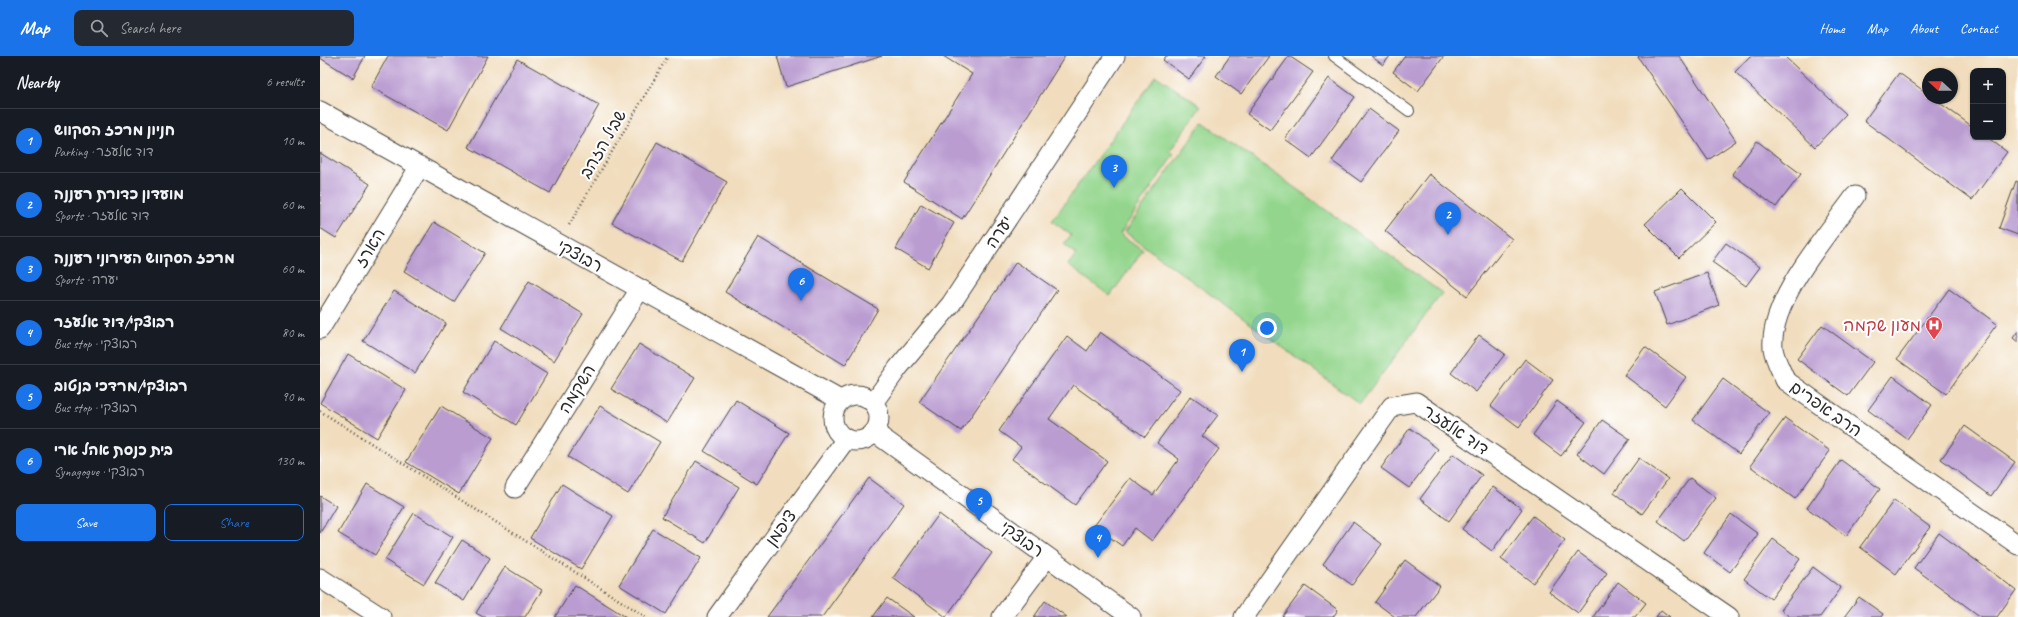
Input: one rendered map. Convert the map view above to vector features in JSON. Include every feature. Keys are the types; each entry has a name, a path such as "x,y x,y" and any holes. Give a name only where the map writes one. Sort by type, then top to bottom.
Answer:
{"street":[{"name":"יערה","path":"873,403 898,368 951,304 1115,56"},
{"name":"רבוצקי","path":"320,111 840,400"},
{"name":"הארז","path":"320,329 420,166"},
{"name":"הרב אפרים","path":"1855,196 1794,282 1777,315 1773,349 1785,380 2018,546"},
{"name":"השקמה","path":"515,488 640,289"},
{"path":"853,395 868,398 873,403 878,412 878,422 874,432 861,441 846,439 838,434 832,417 840,400 853,395"},
{"name":"דוד אלעזר","path":"1244,617 1392,406 1416,402 1729,617"},
{"name":"רבוצקי","path":"874,432 1131,617"},
{"name":"ציפמן","path":"717,617 846,439"},
{"path":"1002,617 1047,556"},
{"path":"320,578 381,617"}],"lane":[{"path":"1334,56 1409,111"}],"path":[{"name":"שביל הזהב","path":"556,242 573,220 668,56"},
{"path":"320,411 646,617"}],"green space":[{"path":"1156,76 1201,106 1170,151 1174,154 1120,234 1143,250 1110,296 1068,265 1076,254 1064,244 1071,235 1052,221"},
{"path":"1203,122 1442,293 1360,404 1125,232"}],"building":[{"path":"320,56 365,56 353,78 320,58"},
{"path":"388,56 488,56 448,130 371,87"},
{"path":"777,56 882,56 786,87"},
{"path":"943,56 1065,56 962,219 904,182 972,74"},
{"path":"1166,56 1206,56 1189,79 1163,60"},
{"path":"1230,56 1269,56 1241,94 1216,76"},
{"path":"1289,56 1313,72 1270,130 1247,114"},
{"path":"1371,56 1390,56 1383,65"},
{"path":"1405,56 1444,56 1418,91 1393,72"},
{"path":"1679,56 1736,141 1708,160 1638,57"},
{"path":"1750,56 1784,56 1846,114 1815,147 1735,72"},
{"path":"517,59 599,105 550,193 468,147"},
{"path":"1899,73 1922,90 1922,104 1941,104 1970,125 1970,140 1991,140 2007,152 1972,200 1864,121"},
{"path":"1329,78 1355,97 1311,158 1285,139"},
{"path":"1369,109 1399,131 1361,182 1332,161"},
{"path":"1757,141 1801,174 1776,207 1732,174"},
{"path":"657,142 727,182 682,261 612,223"},
{"path":"320,153 370,184 336,238 320,228"},
{"path":"1429,174 1512,239 1467,296 1385,231"},
{"path":"2016,181 2018,182 2018,235 1999,228"},
{"path":"1682,188 1716,222 1679,258 1645,224"},
{"path":"921,204 954,223 928,268 896,249"},
{"path":"434,222 485,253 454,302 404,271"},
{"path":"758,237 878,309 845,365 725,292"},
{"path":"1726,243 1760,267 1746,286 1712,262"},
{"path":"1016,262 1057,290 961,431 919,402"},
{"path":"1707,273 1719,305 1667,325 1655,292"},
{"path":"529,281 583,314 554,361 501,328"},
{"path":"1949,289 1997,324 1946,394 1897,359"},
{"path":"394,291 446,323 415,373 363,341"},
{"path":"1822,325 1873,362 1848,396 1797,359"},
{"path":"2018,331 2018,342 2013,338"},
{"path":"1100,332 1180,390 1145,437 1073,385 1049,419 1107,461 1075,505 1012,459 1021,447 999,431 1067,336 1087,351"},
{"path":"1479,335 1505,354 1476,392 1451,373"},
{"path":"494,341 547,374 516,425 463,392"},
{"path":"639,344 695,378 667,423 611,389"},
{"path":"1645,347 1686,377 1665,406 1624,375"},
{"path":"348,354 406,390 377,438 320,403"},
{"path":"1525,359 1553,380 1519,427 1491,406"},
{"path":"1893,376 1932,405 1907,439 1868,410"},
{"path":"1723,379 1769,413 1739,454 1693,420"},
{"path":"1191,396 1218,415 1202,436 1219,449 1152,541 1135,528 1122,546 1094,526 1130,478 1153,495 1179,459 1157,443"},
{"path":"736,400 789,433 757,484 704,451"},
{"path":"1557,401 1586,422 1561,456 1533,435"},
{"path":"441,406 493,438 459,494 406,462"},
{"path":"600,406 660,442 628,494 568,457"},
{"path":"1785,418 1830,451 1795,499 1750,466"},
{"path":"1602,420 1630,439 1604,474 1577,454"},
{"path":"1965,426 2015,462 1991,496 1941,459"},
{"path":"1410,428 1438,449 1409,488 1381,468"},
{"path":"1453,454 1482,475 1449,521 1420,499"},
{"path":"1639,458 1668,479 1642,514 1614,493"},
{"path":"1841,460 1880,489 1846,536 1807,508"},
{"path":"696,461 739,487 705,543 662,517"},
{"path":"869,478 904,504 822,617 767,617"},
{"path":"1690,478 1716,498 1684,541 1658,521"},
{"path":"367,484 404,507 375,555 338,533"},
{"path":"562,484 613,516 581,569 530,538"},
{"path":"1493,487 1522,509 1492,551 1462,529"},
{"path":"320,496 336,506 320,533"},
{"path":"1894,500 1930,527 1896,574 1860,547"},
{"path":"414,513 453,537 424,584 385,560"},
{"path":"939,514 992,553 946,617 893,578"},
{"path":"1731,514 1758,534 1730,572 1704,553"},
{"path":"1533,516 1565,540 1533,583 1501,559"},
{"path":"1353,522 1382,544 1352,585 1323,564"},
{"path":"653,529 701,558 666,614 619,585"},
{"path":"1939,533 2016,590 1997,617 1981,617 1914,568"},
{"path":"1773,539 1800,559 1771,599 1744,579"},
{"path":"462,540 490,558 464,601 435,583"},
{"path":"1578,552 1607,573 1578,613 1549,592"},
{"path":"1405,560 1440,586 1416,617 1395,617 1375,602"},
{"path":"505,567 542,590 525,617 483,617 476,613"},
{"path":"1813,567 1841,588 1820,617 1790,617 1781,610"},
{"path":"1618,582 1646,603 1635,617 1593,617"},
{"path":"575,585 626,617 555,617"},
{"path":"1305,586 1338,610 1333,617 1282,617"},
{"path":"1859,597 1883,614 1881,617 1844,617"},
{"path":"887,598 914,617 873,617"},
{"path":"1045,601 1067,617 1034,617"},
{"path":"1661,610 1670,617 1656,617"}],"place":[{"name":"מרכז הסקווש העירוני רעננה","path":"1114,188"},
{"name":"מועדון כדורת רעננה","path":"1448,235"},
{"name":"בית כנסת אהל ארי","path":"801,301"},
{"name":"מעון שקמה","path":"1934,340"},
{"name":"חניון מרכז הסקווש","path":"1242,372"},
{"name":"רבוצקי/מרדכי בנטוב","path":"979,521"},
{"name":"רבוצקי/דוד אלעזר","path":"1098,558"}]}
